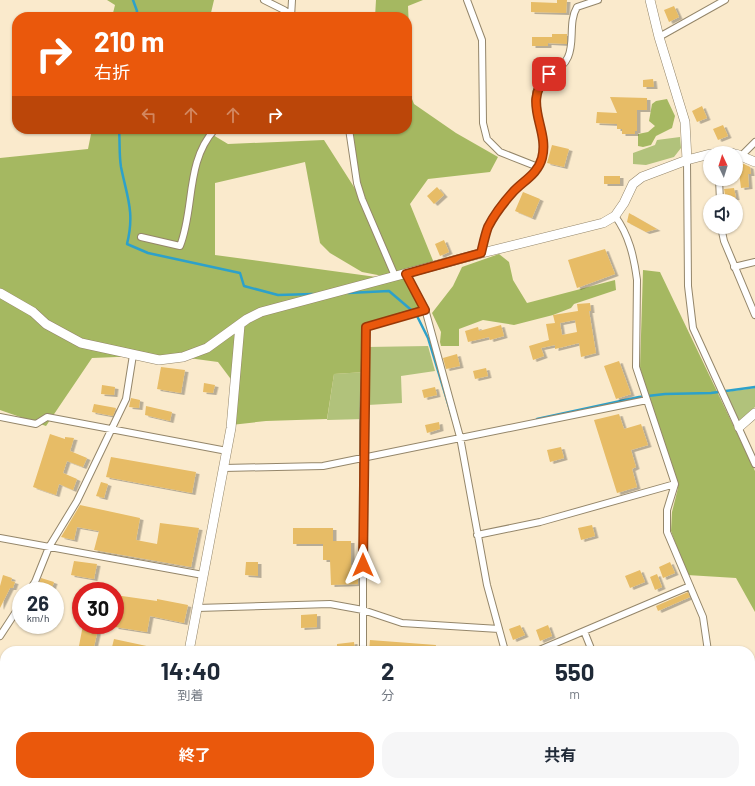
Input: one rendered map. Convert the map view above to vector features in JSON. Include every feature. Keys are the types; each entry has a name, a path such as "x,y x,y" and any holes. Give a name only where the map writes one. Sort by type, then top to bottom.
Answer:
{"street":[{"path":"264,0 285,12"},
{"path":"292,0 292,12"},
{"path":"467,0 482,40 483,123 487,139 500,152 538,167"},
{"path":"481,253 488,228 492,221 514,191 532,176 538,167 543,149 536,106 537,88 549,74 560,69 568,58 571,49 574,12 577,7 598,0"},
{"path":"650,0 659,37 685,122 689,312 693,328 755,464"},
{"path":"659,37 725,0"},
{"path":"141,237 180,246 184,236 194,169 203,144 211,134"},
{"path":"350,134 357,183 362,199 395,276"},
{"path":"743,152 755,142"},
{"path":"0,293 33,312 46,324 81,343 159,360 183,357 207,348 261,312 481,253 603,223 615,216 624,203 633,184 655,171 703,156"},
{"path":"743,156 755,162"},
{"path":"615,216 628,237 636,267 636,367 675,484 667,510 667,532 704,617 707,646"},
{"path":"722,234 734,267 755,315"},
{"path":"734,267 755,262"},
{"path":"406,274 425,310 460,437 487,586 504,646"},
{"path":"363,646 363,458 366,327 425,310"},
{"path":"190,646 231,428 240,325"},
{"path":"36,582 49,547 77,501 126,399 133,355"},
{"path":"224,468 323,466 647,400"},
{"path":"739,427 755,413"},
{"path":"0,417 36,424 47,417 227,451"},
{"path":"477,535 540,522 675,484"},
{"path":"0,538 203,575"},
{"path":"549,646 690,586"},
{"path":"197,608 330,604 363,610 402,623 413,625 499,629"},
{"path":"0,636 12,618"},
{"path":"584,631 590,646"}],"green space":[{"path":"107,0 214,0 211,12 113,12 115,5"},
{"path":"376,0 423,0 408,6 408,12 375,12"},
{"path":"412,99 414,104 456,133 498,157 490,172 428,179 410,204 434,263 388,277 362,272 330,253 320,243 305,162 215,183 215,255 391,279 405,277 420,310 364,326 365,372 334,374 327,419 266,421 231,425 236,386 218,362 166,355 92,358 46,426 0,410 0,158 88,149 91,134 211,134 228,144 324,140 361,198 353,134 412,134"},
{"path":"667,99 675,116 672,128 656,136 651,145 643,147 638,146 638,134 648,132 655,126 649,121 652,104 656,101"},
{"path":"680,137 681,148 674,157 646,165 633,164 633,153 655,145 657,140"},
{"path":"499,254 509,262 513,280 527,303 615,280 616,290 574,304 571,308 553,315 514,325 483,320 459,329 459,346 441,346 441,332 432,313 453,286 462,267"},
{"path":"643,270 660,272 755,471 755,612 736,578 687,575 671,531 672,512 678,488 640,368"},
{"path":"428,346 435,371 401,376 402,403 368,405 367,347"},
{"path":"365,372 364,419 327,420 334,374"},
{"path":"755,388 755,407 738,422 725,392"}],"building":[{"path":"557,0 567,0 566,13 531,12 531,2 557,3"},
{"path":"674,6 679,17 669,22 664,10"},
{"path":"552,34 567,34 567,44 548,43 548,46 532,46 532,37 552,37"},
{"path":"653,79 654,87 643,87 643,80"},
{"path":"610,97 647,98 647,110 637,110 637,131 635,131 635,134 622,134 622,129 617,129 617,124 596,123 597,112 617,113"},
{"path":"702,106 707,118 697,122 692,111"},
{"path":"723,125 728,136 718,140 713,129"},
{"path":"552,145 569,149 564,167 547,163"},
{"path":"743,164 750,167 751,174 748,174 749,187 741,188 741,186 743,186"},
{"path":"604,176 620,176 620,184 604,184"},
{"path":"437,187 444,195 434,204 427,196"},
{"path":"734,188 735,194 725,194 724,189"},
{"path":"523,192 540,199 532,218 515,211"},
{"path":"629,213 657,229 646,232 627,222"},
{"path":"444,240 449,252 440,256 435,244"},
{"path":"605,249 615,274 577,288 568,260"},
{"path":"590,303 591,311 589,311 596,353 581,357 579,343 555,349 555,345 541,348 544,356 533,360 529,346 549,340 546,324 555,323 553,315 578,311 577,304","holes":["575,320 577,332 562,335 560,323"]},
{"path":"501,325 504,336 490,340 489,337 468,342 465,331 478,327 479,331"},
{"path":"457,354 460,366 446,369 443,358"},
{"path":"619,361 631,394 616,399 604,366"},
{"path":"161,367 185,370 181,393 157,389"},
{"path":"486,368 488,376 475,379 473,371"},
{"path":"204,383 215,385 213,393 203,392"},
{"path":"102,385 115,387 114,395 101,394"},
{"path":"435,387 437,395 424,398 422,390"},
{"path":"131,398 140,400 139,408 129,407"},
{"path":"94,404 116,408 113,416 92,412"},
{"path":"146,406 172,412 170,421 145,415"},
{"path":"619,414 624,429 641,424 648,445 631,450 636,467 632,469 637,487 617,493 594,420"},
{"path":"439,422 440,429 427,433 425,425"},
{"path":"50,434 65,439 65,437 74,438 70,451 87,458 83,467 67,461 63,473 77,479 73,490 59,484 56,495 33,487"},
{"path":"561,447 564,458 550,462 547,450"},
{"path":"111,457 196,472 192,493 106,477"},
{"path":"101,482 108,484 104,498 96,496"},
{"path":"80,505 140,518 136,540 157,544 160,523 199,528 191,567 94,550 99,531 77,527 74,540 61,537"},
{"path":"592,525 595,536 581,540 578,528"},
{"path":"293,528 333,528 333,541 351,541 351,566 358,565 358,584 331,585 330,560 323,560 323,544 293,544"},
{"path":"74,561 97,564 94,579 71,575"},
{"path":"246,562 258,562 258,576 245,575"},
{"path":"670,562 675,573 663,578 659,567"},
{"path":"640,570 645,582 630,588 625,576"},
{"path":"657,574 662,587 655,590 650,577"},
{"path":"3,575 12,578 11,581 15,582 12,582 12,588 10,588 0,608 0,586"},
{"path":"41,578 54,582 39,582"},
{"path":"688,592 690,597 658,611 656,606"},
{"path":"124,596 157,601 157,599 188,605 184,623 150,616 147,632 124,628"},
{"path":"317,614 317,627 301,628 301,615"},
{"path":"520,625 525,635 513,640 509,629"},
{"path":"548,625 552,636 540,641 536,630"},
{"path":"81,634 97,634 94,646 79,646"},
{"path":"114,639 147,646 112,646"},
{"path":"370,640 436,645 436,646 369,646"},
{"path":"354,642 354,646 337,646 337,644"}],"waterway":[{"path":"133,0 137,12"},
{"path":"119,134 120,162 128,196 130,213 127,244 148,253 240,273 244,286 278,295 313,294"},
{"path":"348,293 389,291 416,314 428,338 453,420"},
{"path":"537,419 639,397 665,394 711,393 755,387"}],"route":[{"path":"363,565 364,423 367,347 366,327 425,310 406,274 481,253 488,228 492,221 514,191 532,176 542,158 542,137 536,106 536,96 537,88 549,74"}]}
